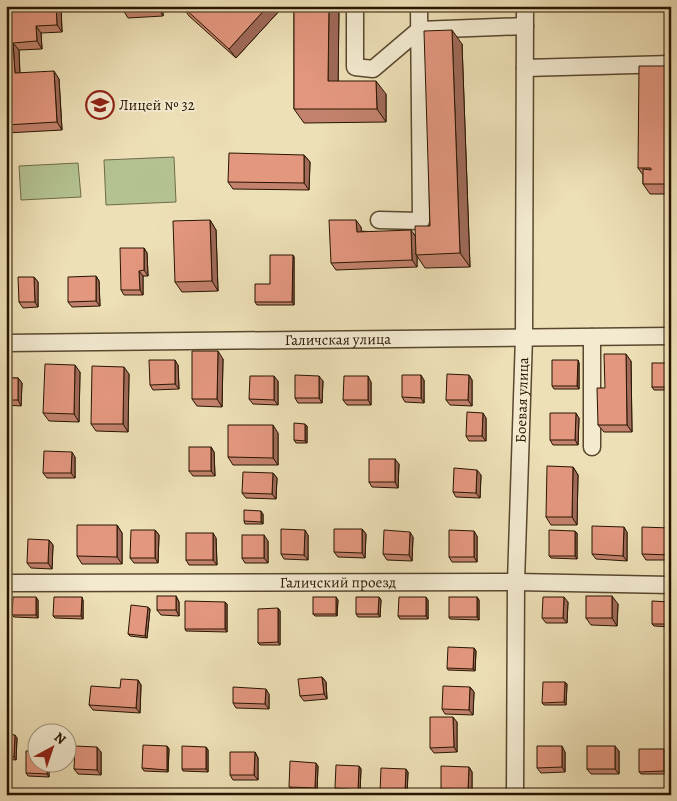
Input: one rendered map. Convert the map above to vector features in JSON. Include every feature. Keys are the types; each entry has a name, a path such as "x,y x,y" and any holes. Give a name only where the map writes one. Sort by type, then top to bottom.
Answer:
{"street":[{"path":"355,6 355,67 372,69 419,30 525,26"},
{"path":"379,220 421,221 419,6"},
{"name":"Боевая улица","path":"515,795 516,582 524,337 525,6"},
{"path":"525,68 671,64"},
{"path":"592,336 592,447"},
{"name":"Галичская улица","path":"6,343 671,336"},
{"name":"Галичский проезд","path":"6,583 516,582 671,585"}],"green space":[{"path":"174,157 176,202 106,205 104,160"},
{"path":"78,163 81,197 21,200 19,166"}],"building":[{"path":"6,6 56,6 57,25 36,26 37,41 13,43 15,73 54,71 57,122 6,125"},
{"path":"123,6 158,6 158,8 123,10"},
{"path":"182,6 234,6 238,10 242,6 268,6 229,49"},
{"path":"294,6 329,6 328,81 376,81 377,109 294,109"},
{"path":"452,30 460,253 416,255 415,226 430,226 424,31"},
{"path":"639,66 671,66 671,184 643,184 643,169 651,170 651,168 638,168"},
{"path":"229,153 304,155 304,183 228,182"},
{"path":"210,220 212,281 175,282 173,221"},
{"path":"329,220 356,220 357,232 411,230 412,260 331,263"},
{"path":"120,248 144,248 144,270 139,271 140,290 121,290"},
{"path":"270,255 293,255 292,302 255,302 255,284 270,284"},
{"path":"96,276 96,301 68,302 68,277"},
{"path":"18,277 34,277 35,302 19,302"},
{"path":"192,351 218,351 217,399 192,399"},
{"path":"604,354 626,354 627,425 598,425 597,388 605,388"},
{"path":"149,360 175,360 175,384 150,385"},
{"path":"552,360 578,360 577,386 552,386"},
{"path":"652,363 671,363 671,387 652,387"},
{"path":"45,364 75,365 74,414 43,413"},
{"path":"92,366 124,367 123,424 91,424"},
{"path":"447,374 469,375 468,400 446,400"},
{"path":"295,375 319,376 319,398 295,398"},
{"path":"402,375 421,375 421,398 402,397"},
{"path":"250,376 274,376 274,400 249,399"},
{"path":"344,376 368,376 368,400 343,400"},
{"path":"6,378 18,378 18,400 6,400"},
{"path":"467,412 483,413 482,436 466,436"},
{"path":"550,413 576,413 575,440 550,440"},
{"path":"294,423 305,424 305,441 294,440"},
{"path":"228,425 273,425 273,458 228,457"},
{"path":"189,447 211,447 211,471 189,471"},
{"path":"44,451 72,452 71,473 43,473"},
{"path":"369,459 395,459 395,482 369,482"},
{"path":"547,466 573,467 572,517 546,517"},
{"path":"454,468 477,470 476,493 453,492"},
{"path":"243,472 273,473 272,494 242,493"},
{"path":"244,510 261,511 261,522 244,521"},
{"path":"77,525 117,525 117,557 77,556"},
{"path":"592,526 624,527 623,556 592,554"},
{"path":"642,527 670,528 670,555 642,554"},
{"path":"281,529 305,530 304,555 281,554"},
{"path":"334,529 362,529 362,553 334,552"},
{"path":"131,530 155,530 155,558 130,558"},
{"path":"384,530 410,532 409,555 383,554"},
{"path":"449,530 474,531 474,557 449,557"},
{"path":"549,530 575,531 575,556 549,556"},
{"path":"186,533 213,533 213,560 186,560"},
{"path":"242,535 264,535 264,558 242,558"},
{"path":"28,539 49,540 48,563 27,563"},
{"path":"157,596 176,596 176,610 157,610"},
{"path":"586,596 612,596 612,618 586,618"},
{"path":"13,597 36,597 36,615 12,615"},
{"path":"54,597 82,597 81,616 53,616"},
{"path":"313,597 336,597 336,614 313,614"},
{"path":"356,597 379,597 378,614 356,614"},
{"path":"399,597 426,597 426,616 398,616"},
{"path":"449,597 477,597 477,617 449,617"},
{"path":"543,597 564,597 563,618 542,618"},
{"path":"185,601 225,602 225,629 185,629"},
{"path":"652,601 671,602 671,624 652,624"},
{"path":"131,605 148,607 145,636 128,634"},
{"path":"278,608 278,642 258,643 258,609"},
{"path":"448,647 474,648 473,669 447,668"},
{"path":"322,677 324,694 300,696 298,679"},
{"path":"121,679 138,680 136,708 89,705 91,686 120,688"},
{"path":"543,682 565,682 564,702 542,703"},
{"path":"443,686 470,687 469,710 442,709"},
{"path":"233,687 266,689 265,704 233,703"},
{"path":"430,717 453,717 454,747 430,748"},
{"path":"6,734 15,735 14,757 6,757"},
{"path":"143,745 167,746 167,770 142,768"},
{"path":"78,746 97,747 97,770 78,769"},
{"path":"182,746 206,747 206,769 182,769"},
{"path":"537,746 562,746 562,767 537,768"},
{"path":"587,746 615,746 615,769 587,769"},
{"path":"639,749 664,749 664,771 639,772"},
{"path":"26,751 28,751 28,773 26,773"},
{"path":"230,752 255,752 254,775 230,775"},
{"path":"290,761 316,763 315,788 289,787"},
{"path":"336,765 359,766 358,790 335,788"},
{"path":"441,766 469,767 468,790 441,789"},
{"path":"381,768 406,769 405,792 380,792"}],"place":[{"name":"Лицей № 32","path":"100,105"}]}
